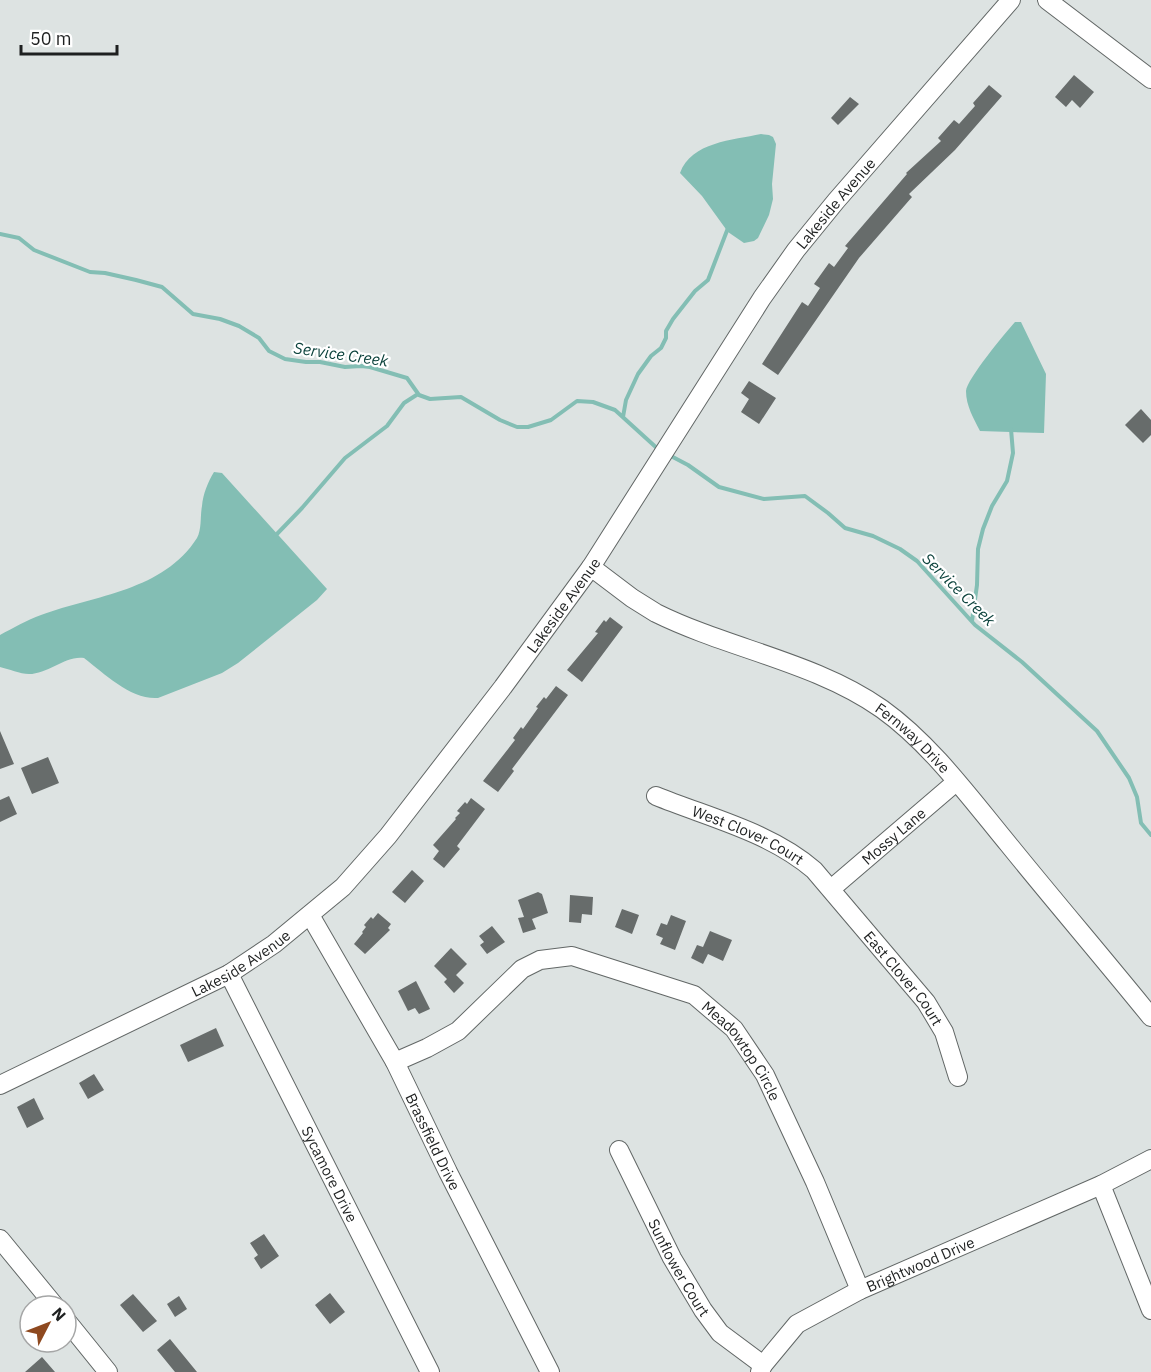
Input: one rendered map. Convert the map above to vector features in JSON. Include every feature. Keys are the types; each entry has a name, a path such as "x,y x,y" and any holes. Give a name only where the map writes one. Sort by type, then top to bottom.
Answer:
{"street":[{"name":"Lakeside Avenue","path":"0,1085 229,974 310,915 343,887 388,836 503,687 591,567 762,298 796,250 1011,0"},
{"path":"1047,0 1151,79"},
{"name":"Fernway Drive","path":"591,567 632,598 669,620 825,678 854,692 907,729 956,782 1151,1017"},
{"name":"Mossy Lane","path":"831,889 956,782"},
{"name":"West Clover Court","path":"656,796 776,843 796,855 831,889"},
{"name":"East Clover Court","path":"831,889 926,1002 944,1032 958,1077"},
{"name":"Brassfield Drive","path":"310,915 395,1062 550,1372"},
{"name":"Meadowtop Circle","path":"395,1062 458,1031 522,969 540,960 572,956 694,995 734,1029 765,1075 815,1182 860,1290"},
{"name":"Sycamore Drive","path":"229,974 430,1372"},
{"name":"Sunflower Court","path":"619,1150 672,1258 703,1310 720,1333 761,1369"},
{"name":"Brightwood Drive","path":"761,1369 797,1324 860,1290 1101,1185 1151,1159"},
{"path":"1101,1185 1151,1310"},
{"path":"0,1239 45,1294"},
{"path":"78,1335 108,1372"}],"shaded area":[{"path":"761,134 773,137 776,144 772,184 773,199 769,215 758,238 744,243 728,232 702,196 680,173 685,163 703,149 714,144"},
{"path":"1015,322 1021,322 1046,374 1044,433 980,431 967,402 968,385 987,356"},
{"path":"214,472 222,473 327,589 317,600 238,663 222,673 158,698 148,698 128,690 84,658 70,659 43,671 29,674 0,667 0,635 41,615 127,589 166,570 183,556 199,534 203,497"}],"building":[{"path":"1074,75 1094,92 1080,108 1072,100 1066,107 1055,97"},
{"path":"989,85 1002,96 955,150 909,194 912,197 859,258 778,375 762,364 802,302 808,306 820,288 814,284 829,263 834,267 848,248 845,246 906,173 941,141 938,138 954,120 959,124"},
{"path":"850,97 859,104 838,125 831,118"},
{"path":"749,381 776,398 759,424 741,412 749,399 741,393"},
{"path":"1141,409 1151,420 1151,435 1143,443 1125,425"},
{"path":"610,617 623,627 582,682 567,670 598,633 595,632 604,620 606,622"},
{"path":"556,686 568,695 512,769 514,771 498,792 483,781 515,740 513,738 521,727 523,729 538,708 536,707"},
{"path":"0,731 14,764 0,769"},
{"path":"48,757 59,783 32,794 21,768"},
{"path":"9,796 17,814 0,822 0,800"},
{"path":"471,798 485,809 457,846 460,849 444,868 433,859 439,851 433,845 456,819 460,813 457,811"},
{"path":"412,870 424,881 405,903 392,892"},
{"path":"538,892 542,894 548,913 532,919 536,929 523,933 518,918 524,917 518,900"},
{"path":"570,895 593,897 592,915 582,914 581,923 569,922"},
{"path":"622,909 639,915 632,934 615,927"},
{"path":"378,913 391,924 388,928 390,930 365,954 354,944 363,933 366,927 364,925"},
{"path":"671,915 686,921 675,950 660,944 663,938 656,935 661,923 667,925"},
{"path":"492,926 505,942 487,954 480,945 484,942 479,936"},
{"path":"710,931 732,940 723,961 708,954 703,964 691,958 697,945 703,947"},
{"path":"451,948 467,964 456,975 464,983 454,993 444,982 447,979 434,966"},
{"path":"416,981 430,1009 419,1014 415,1008 408,1011 398,991"},
{"path":"216,1028 224,1046 188,1062 180,1045"},
{"path":"94,1074 104,1090 88,1099 79,1083"},
{"path":"34,1098 44,1119 27,1128 17,1107"},
{"path":"264,1234 279,1256 261,1269 254,1258 258,1255 250,1243"},
{"path":"330,1293 345,1312 330,1324 315,1305"},
{"path":"133,1294 157,1321 143,1332 120,1305"},
{"path":"179,1296 187,1309 175,1317 167,1304"},
{"path":"170,1339 197,1372 175,1372 157,1350"},
{"path":"42,1357 55,1372 25,1372"}],"waterway":[{"path":"623,417 626,400 638,374 651,356 661,348 666,338 666,331 673,319 695,291 708,280 728,228"},
{"name":"Service Creek","path":"0,234 19,238 34,250 90,272 105,273 162,287 193,314 220,319 239,326 259,338 269,351 285,359 345,367 370,367 407,378 419,395 430,399 461,397 500,420 517,427 528,427 551,420 577,401 593,402 615,410 659,450"},
{"path":"275,536 345,458 387,426 404,403 418,394"},
{"path":"972,621 977,585 978,549 992,506 1007,481 1013,453 1011,429"},
{"name":"Service Creek","path":"669,455 688,465 719,487 764,499 805,496 845,528 873,536 900,549 917,561 975,625 1022,662 1097,731 1129,778 1137,797 1141,823 1151,835"}]}
